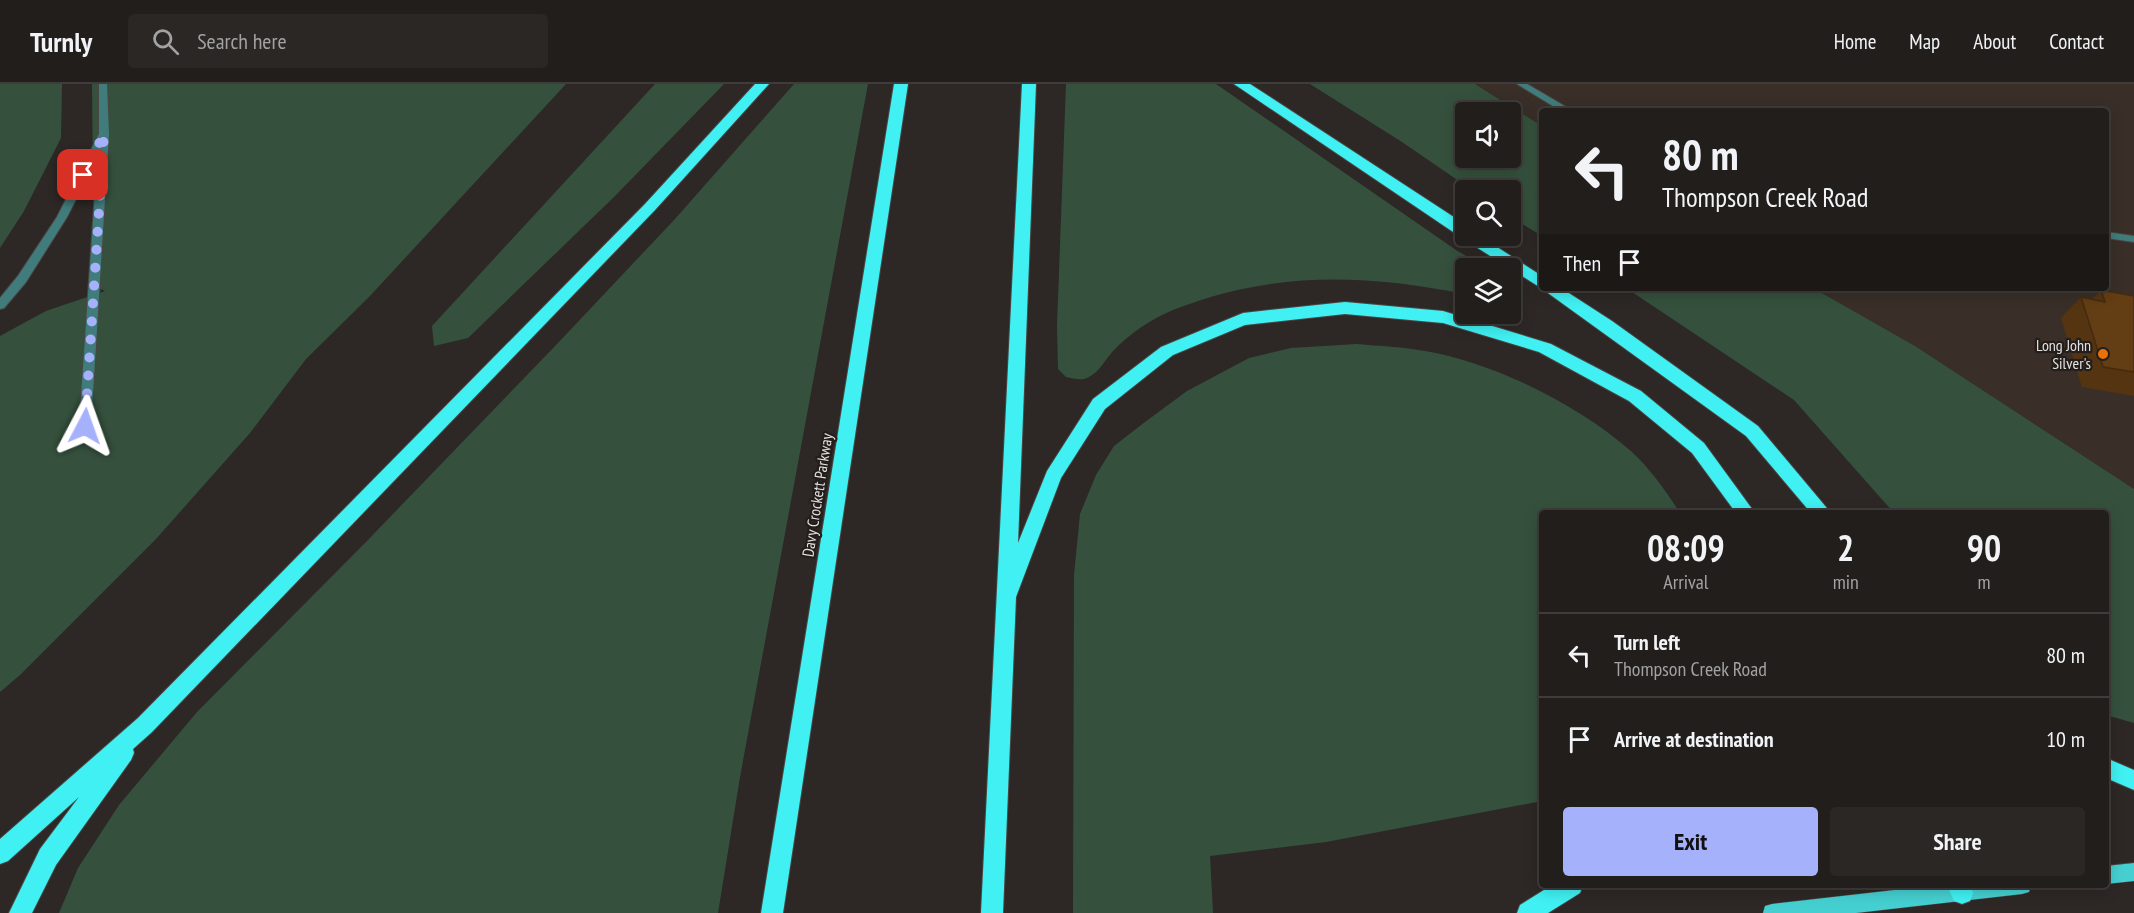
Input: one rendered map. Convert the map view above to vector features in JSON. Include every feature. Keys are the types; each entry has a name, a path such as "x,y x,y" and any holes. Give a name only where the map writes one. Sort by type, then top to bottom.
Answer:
{"highway":[{"path":"0,853 144,725 650,207 762,84"},
{"name":"Davy Crockett Parkway","path":"772,913 901,84"},
{"path":"992,913 1029,84"},
{"path":"1241,84 1455,225"},
{"path":"1485,246 1539,281"},
{"path":"1554,291 1606,325 1752,431 1819,510"},
{"path":"1005,600 1053,476 1099,404 1167,351 1243,319 1345,308 1443,317 1545,348 1635,396 1698,448 1744,510"},
{"path":"20,913 48,857 144,725"},
{"path":"2109,769 2134,780"},
{"path":"1528,913 1567,888"}],"main road":[{"path":"2109,875 2134,872"},
{"path":"1772,913 1976,888"}],"street":[{"path":"85,426 104,134 103,84"},
{"path":"1521,84 1563,108"},
{"path":"0,305 22,279 62,217 104,134"},
{"path":"2109,235 2134,239"}],"shaded area":[{"path":"1475,84 2134,84 2134,489 1915,346 1818,291 2109,291 2109,108 1539,108 1539,124 1521,113 1521,102 1504,102"}],"green space":[{"path":"0,84 62,84 61,138 24,211 0,248"},
{"path":"92,84 566,84 369,297 306,359 250,433 156,539 20,675 0,692 0,336 46,311 105,291 94,286"},
{"path":"655,84 724,84 614,197 468,338 434,346 432,326"},
{"path":"794,84 868,84 740,777 718,913 59,913 78,868 119,805 197,712 364,544 557,344 675,219"},
{"path":"1066,84 1216,84 1469,258 1455,258 1455,292 1390,283 1318,280 1246,288 1210,297 1173,310 1141,327 1113,351 1097,371 1084,379 1066,377 1058,369 1057,326"},
{"path":"1310,84 1475,84 1504,102 1455,102 1455,168 1521,168 1521,113 1539,124 1539,234 1521,223 1521,180 1457,180"},
{"path":"1630,291 1818,291 1915,346 2134,489 2134,723 2109,716 2109,510 1891,510 1794,400"},
{"path":"1357,344 1417,350 1452,357 1507,376 1562,403 1611,435 1646,466 1678,510 1539,510 1539,802 1326,842 1210,856 1213,913 1073,913 1074,575 1080,514 1096,475 1114,446 1187,391 1249,358 1291,348"}],"building":[{"path":"2101,291 2134,296 2134,372 2103,367 2081,297 2105,302"}],"place":[{"name":"Long John Silver's","path":"2103,354"}],"route":[{"path":"83,175 104,134 85,426"}]}
